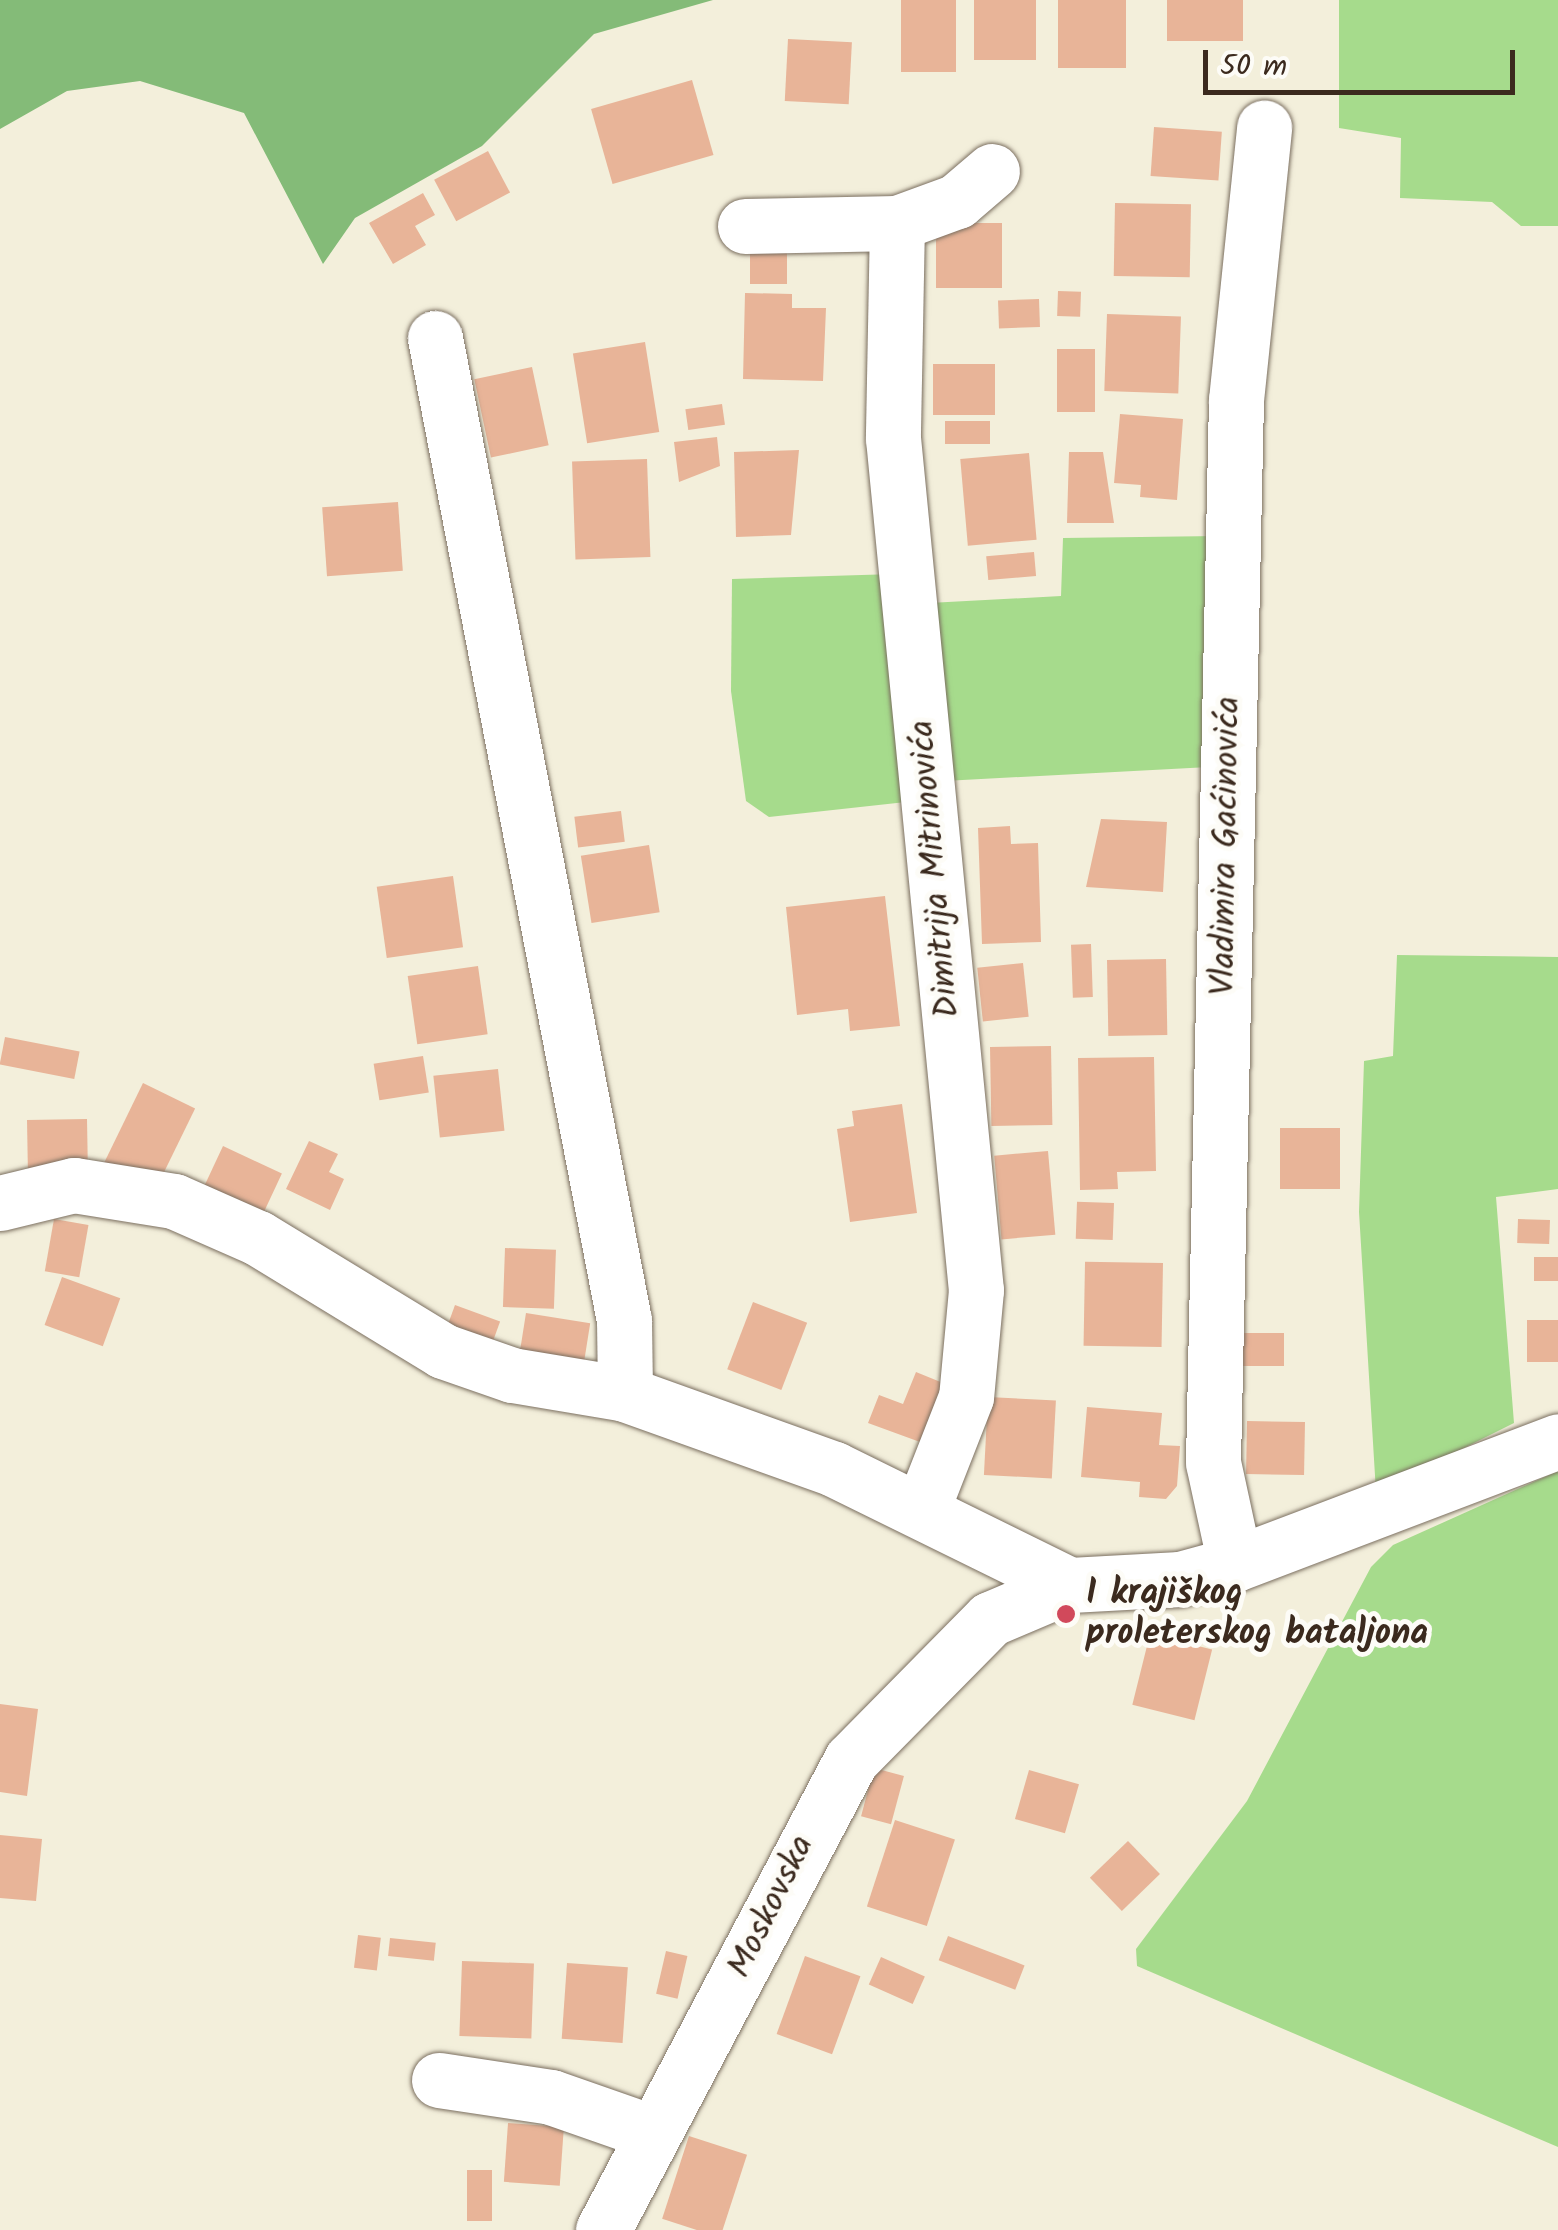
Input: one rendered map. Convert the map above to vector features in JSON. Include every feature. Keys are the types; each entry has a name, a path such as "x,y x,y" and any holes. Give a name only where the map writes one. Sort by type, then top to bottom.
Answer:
{"street":[{"name":"Vladimira Gaćinovića","path":"1235,1564 1221,1519 1214,1422 1236,400 1264,127"},
{"path":"745,226 897,223 957,201 992,170"},
{"name":"Dimitrija Mitrinovića","path":"897,223 893,438 976,1290 966,1396 922,1506"},
{"path":"435,338 624,1320 625,1394"},
{"path":"0,1202 74,1186 174,1201 258,1238 443,1351 512,1375 625,1394 922,1506 980,1542 1070,1585 1180,1579 1235,1564 1558,1441"},
{"path":"980,1542 996,1576 990,1619"},
{"name":"Moskovska","path":"603,2230 648,2131 851,1760 990,1619 1070,1585"},
{"path":"439,2080 551,2097 648,2131"}],"green space":[{"path":"0,0 713,0 594,34 482,146 355,218 323,264 244,113 140,81 67,91 0,129"},
{"path":"1339,0 1558,0 1558,226 1521,226 1492,202 1400,198 1401,138 1339,128"},
{"path":"1218,536 1209,767 944,781 929,603 1061,596 1063,538"},
{"path":"895,574 915,801 769,817 746,801 731,691 732,579"},
{"path":"1397,955 1558,957 1558,1189 1496,1197 1514,1423 1376,1492 1359,1212 1364,1061 1393,1056"},
{"path":"1558,1471 1558,2147 1137,1966 1136,1949 1247,1801 1371,1567 1393,1545"}],"building":[{"path":"901,0 956,0 956,72 901,72"},
{"path":"974,0 1036,0 1036,60 974,60"},
{"path":"1058,0 1126,0 1126,68 1058,68"},
{"path":"1167,0 1243,0 1243,41 1167,41"},
{"path":"788,39 852,42 849,104 785,101"},
{"path":"692,80 713,155 613,184 591,109"},
{"path":"1154,127 1222,132 1218,181 1151,176"},
{"path":"488,151 510,192 456,221 434,180"},
{"path":"423,193 435,215 415,226 426,245 393,264 369,223"},
{"path":"1115,203 1191,204 1190,277 1114,276"},
{"path":"936,223 1002,223 1002,288 936,288"},
{"path":"750,252 787,252 787,284 750,284"},
{"path":"1058,291 1081,292 1080,317 1057,316"},
{"path":"745,293 792,294 792,308 826,308 823,381 743,379"},
{"path":"1039,299 1040,327 999,328 998,300"},
{"path":"1107,314 1181,317 1178,394 1104,391"},
{"path":"645,342 659,432 587,443 573,353"},
{"path":"1057,349 1095,349 1095,412 1057,412"},
{"path":"933,364 995,364 995,415 933,415"},
{"path":"532,367 549,445 491,458 474,379"},
{"path":"722,404 725,425 688,430 685,409"},
{"path":"1120,414 1183,419 1177,500 1140,497 1141,485 1114,483"},
{"path":"945,421 990,421 990,444 945,444"},
{"path":"717,437 720,466 679,482 674,442"},
{"path":"799,450 791,535 736,537 734,452"},
{"path":"1069,452 1103,452 1114,523 1067,523"},
{"path":"1029,453 1037,540 968,546 960,459"},
{"path":"647,459 650,557 575,560 572,462"},
{"path":"398,502 403,571 327,576 322,507"},
{"path":"1034,552 1036,576 988,580 986,556"},
{"path":"621,811 625,842 578,847 574,817"},
{"path":"1101,819 1167,822 1163,892 1086,887"},
{"path":"1010,826 1011,844 1038,843 1041,942 982,944 978,828"},
{"path":"649,845 660,912 591,923 581,856"},
{"path":"453,876 463,947 387,958 377,887"},
{"path":"885,896 900,1026 850,1031 848,1009 797,1015 786,907"},
{"path":"1091,944 1093,997 1073,998 1071,945"},
{"path":"1166,959 1167,1035 1108,1036 1107,960"},
{"path":"1023,963 1029,1017 983,1022 977,968"},
{"path":"478,966 488,1034 417,1044 408,976"},
{"path":"5,1037 80,1052 74,1079 0,1065"},
{"path":"1051,1046 1052,1125 991,1126 990,1047"},
{"path":"423,1056 429,1093 379,1100 374,1064"},
{"path":"1154,1057 1156,1171 1117,1172 1118,1189 1080,1190 1078,1058"},
{"path":"498,1069 504,1131 440,1137 433,1076"},
{"path":"143,1083 195,1108 156,1189 104,1164"},
{"path":"902,1104 917,1213 850,1222 837,1129 854,1126 852,1111"},
{"path":"87,1119 88,1172 28,1173 27,1120"},
{"path":"1280,1128 1340,1128 1340,1189 1280,1189"},
{"path":"309,1141 338,1154 329,1172 344,1179 330,1210 286,1189"},
{"path":"223,1146 282,1173 259,1223 200,1196"},
{"path":"1048,1151 1055,1235 1002,1239 994,1156"},
{"path":"1077,1202 1114,1203 1113,1240 1076,1239"},
{"path":"54,1219 88,1225 79,1277 45,1271"},
{"path":"1518,1219 1550,1220 1549,1244 1517,1243"},
{"path":"505,1248 556,1250 554,1309 503,1307"},
{"path":"1534,1257 1558,1257 1558,1281 1534,1281"},
{"path":"1085,1262 1163,1263 1162,1347 1084,1346"},
{"path":"62,1277 120,1298 103,1346 45,1325"},
{"path":"753,1302 807,1323 781,1390 727,1369"},
{"path":"455,1305 500,1321 487,1357 442,1341"},
{"path":"526,1313 590,1323 583,1369 519,1358"},
{"path":"1527,1320 1558,1320 1558,1362 1527,1362"},
{"path":"1237,1333 1284,1333 1284,1366 1237,1366"},
{"path":"916,1372 943,1383 920,1442 868,1423 879,1395 903,1404"},
{"path":"988,1397 1056,1401 1052,1478 984,1475"},
{"path":"1087,1407 1162,1413 1159,1445 1180,1446 1177,1486 1166,1499 1139,1497 1140,1482 1081,1477"},
{"path":"1247,1421 1305,1422 1304,1475 1246,1474"},
{"path":"1150,1634 1212,1649 1194,1720 1132,1705"},
{"path":"0,1704 38,1709 27,1796 0,1792"},
{"path":"874,1768 904,1776 891,1824 861,1816"},
{"path":"1029,1770 1079,1784 1065,1833 1015,1819"},
{"path":"895,1820 955,1839 927,1926 867,1907"},
{"path":"0,1835 42,1839 36,1901 0,1898"},
{"path":"1128,1841 1160,1874 1122,1911 1090,1878"},
{"path":"358,1935 381,1938 377,1971 354,1968"},
{"path":"948,1936 1025,1965 1015,1990 939,1960"},
{"path":"390,1938 436,1943 434,1961 388,1956"},
{"path":"666,1951 687,1956 678,1999 656,1994"},
{"path":"805,1956 860,1976 832,2054 777,2034"},
{"path":"881,1957 925,1977 913,2004 869,1984"},
{"path":"462,1961 534,1964 531,2038 459,2036"},
{"path":"567,1963 628,1967 623,2043 562,2039"},
{"path":"508,2123 564,2127 560,2186 504,2182"},
{"path":"689,2136 747,2155 723,2230 697,2230 662,2219"},
{"path":"467,2170 492,2170 492,2221 467,2221"}],"place":[{"name":"I krajiškog proleterskog bataljona","path":"1066,1614"}]}
